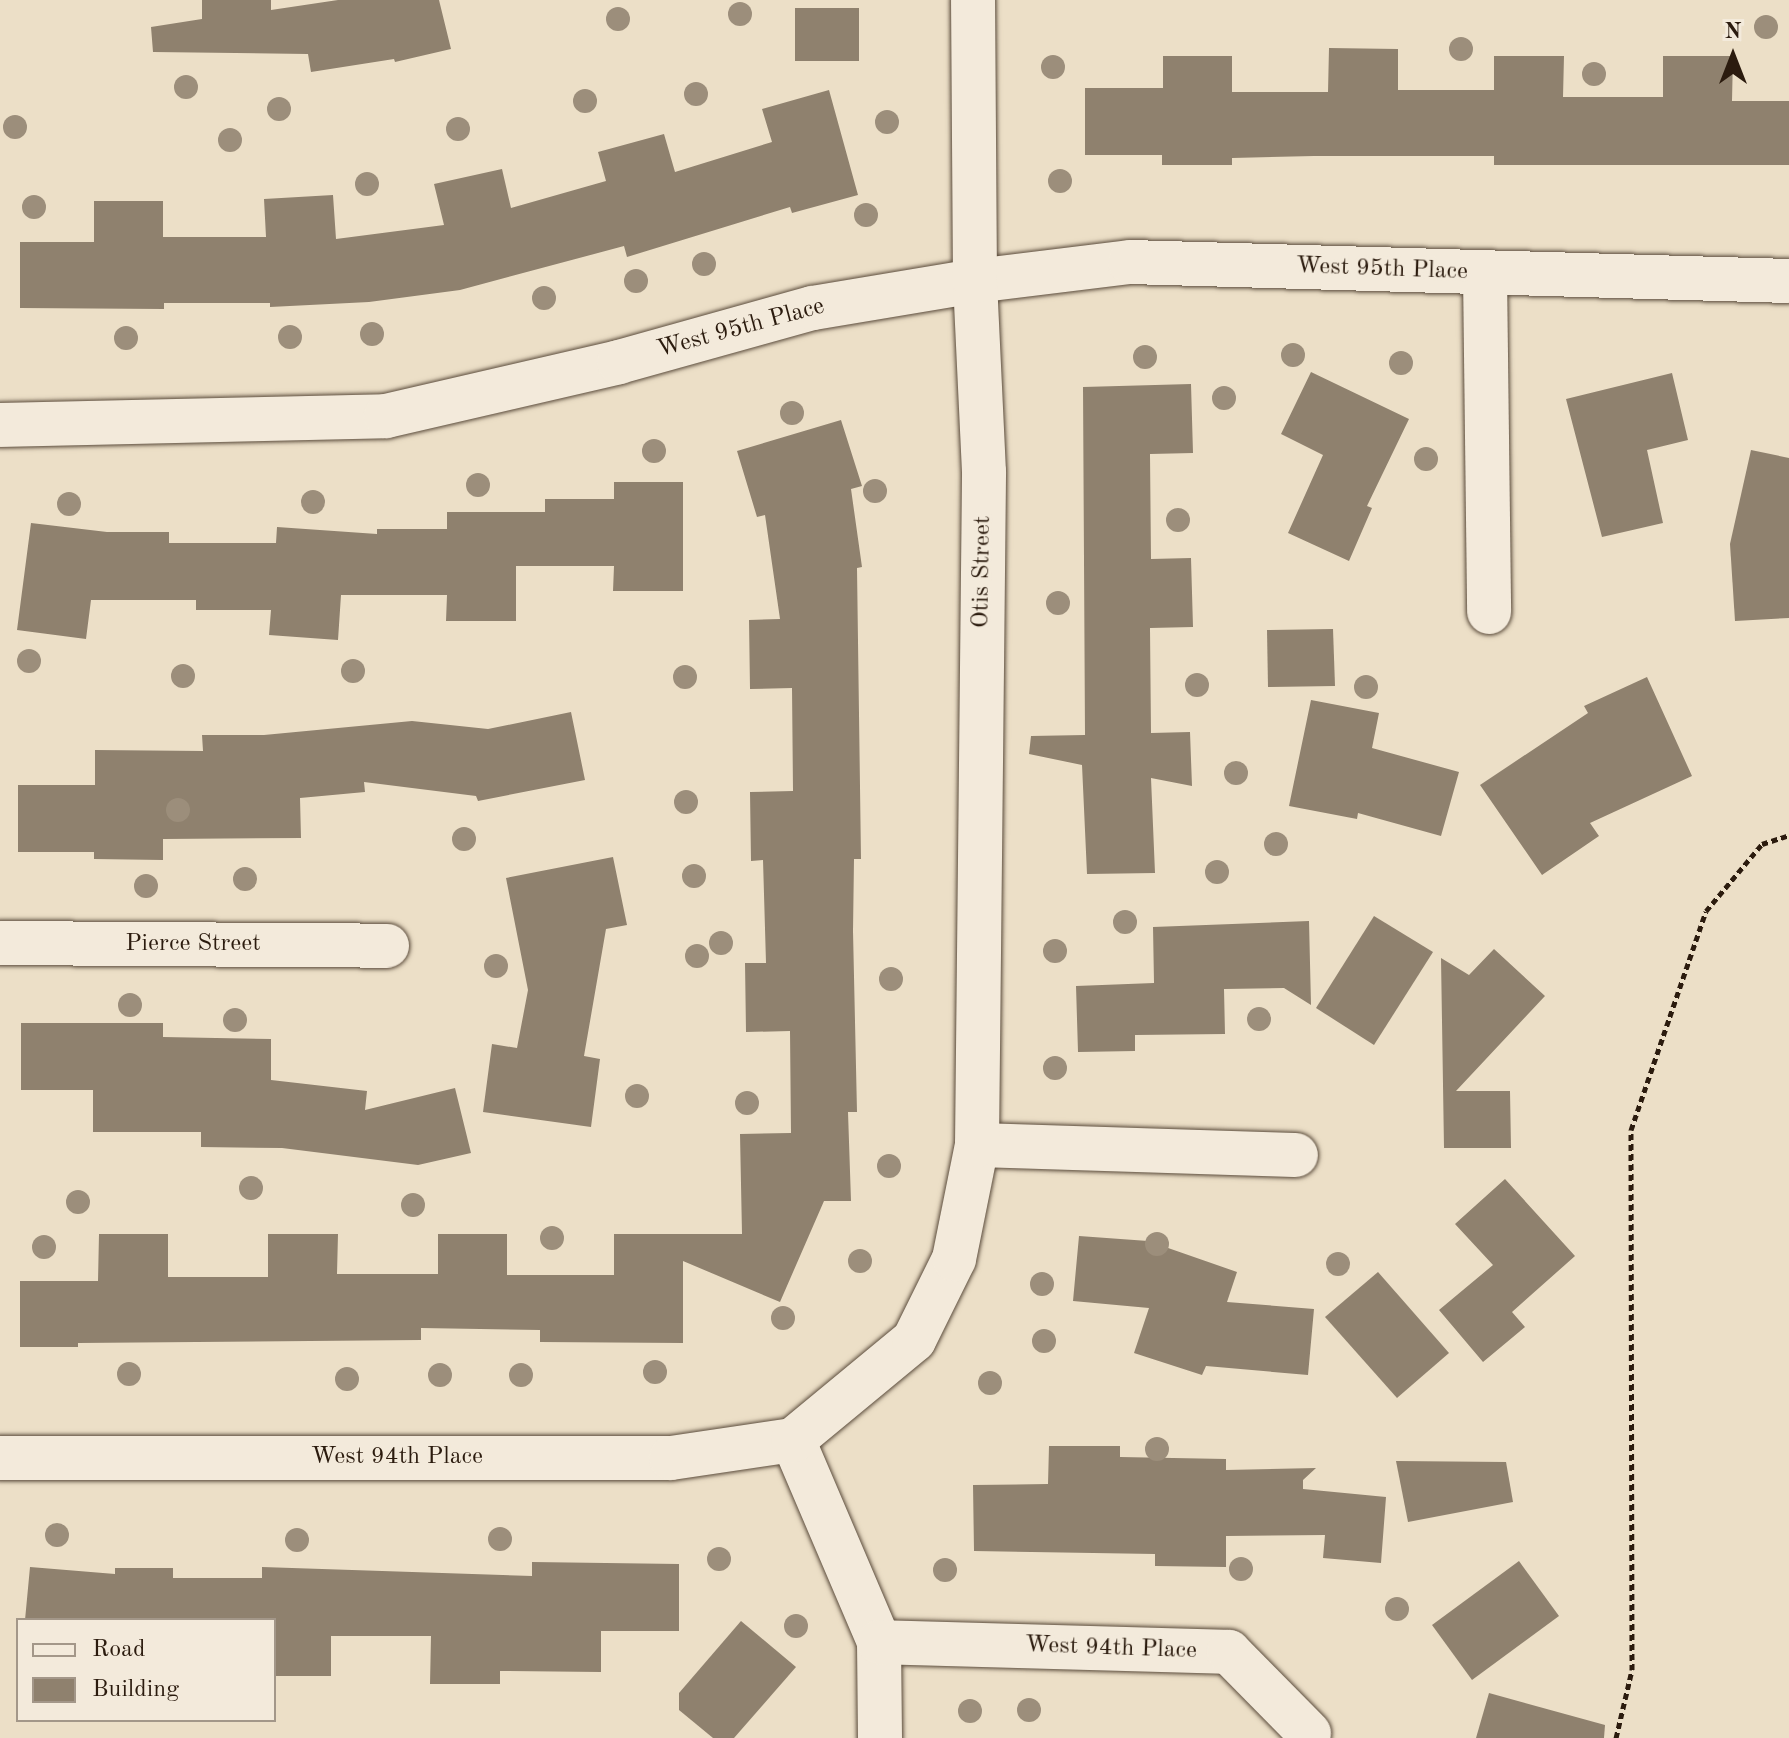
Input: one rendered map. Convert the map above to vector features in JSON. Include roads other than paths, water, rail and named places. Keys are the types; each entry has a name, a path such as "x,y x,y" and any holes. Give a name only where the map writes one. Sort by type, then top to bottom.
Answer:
{"street":[{"name":"Otis Street","path":"793,1440 914,1340 954,1259 977,1145 984,472 975,281 973,0"},
{"name":"West 95th Place","path":"0,425 386,416 619,362 813,308 975,281 1130,262 1789,281"},
{"name":"West 95th Place","path":"1485,273 1489,612"},
{"name":"Pierce Street","path":"0,943 387,946"},
{"path":"977,1145 1296,1155"},
{"path":"793,1440 879,1642 880,1738"},
{"name":"West 94th Place","path":"0,1458 671,1458 793,1440"},
{"name":"West 94th Place","path":"879,1642 1229,1652 1309,1733"}]}
